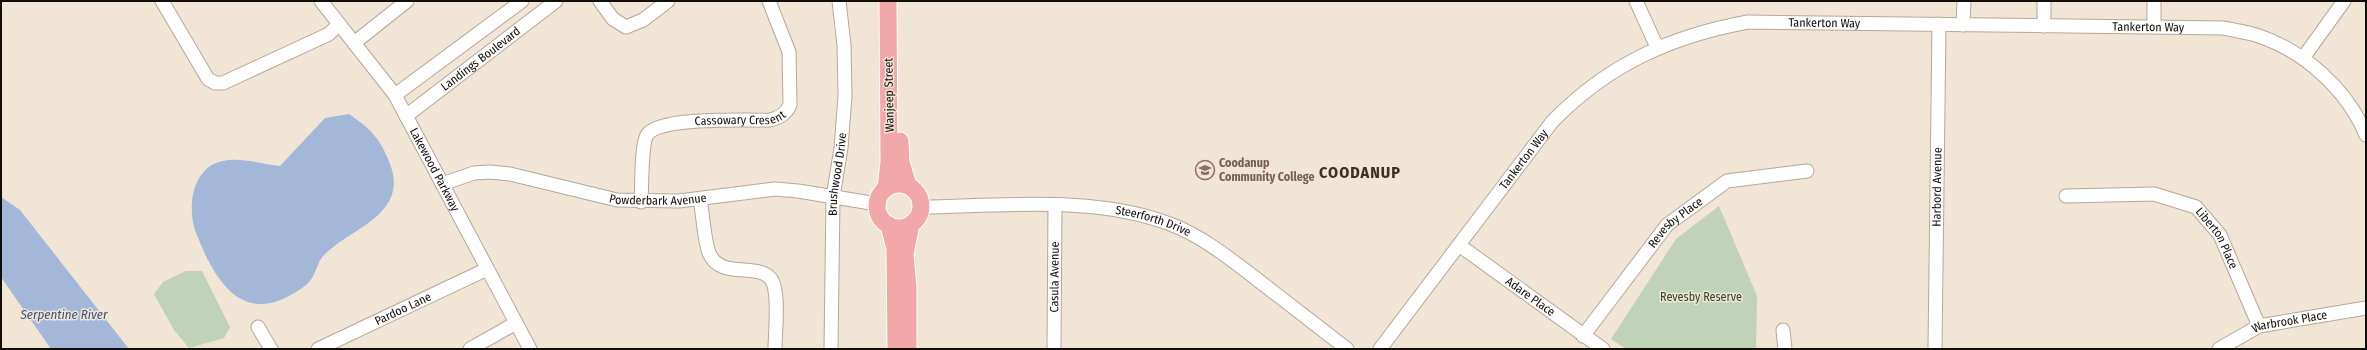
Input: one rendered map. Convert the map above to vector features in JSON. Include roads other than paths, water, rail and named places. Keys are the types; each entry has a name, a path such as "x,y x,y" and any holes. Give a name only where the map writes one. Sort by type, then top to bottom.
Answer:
{"main road":[{"name":"Wanjeep Street","path":"886,188 890,162 888,1"},
{"name":"Wanjeep Street","path":"898,1 901,162 908,186"},
{"path":"896,349 895,249 889,225 880,216 877,204 878,198 886,188 896,184 908,186 918,194 921,207 920,213 911,224 905,254 908,287 908,349"},
{"path":"889,225 900,227 911,224"}],"street":[{"path":"162,1 208,79 215,83 223,83 329,34 339,24"},
{"name":"Lakewood Parkway","path":"321,1 395,95 530,349"},
{"path":"354,43 407,1"},
{"name":"Landings Boulevard","path":"395,95 522,1"},
{"name":"Landings Boulevard","path":"406,116 556,1"},
{"path":"600,1 613,20 626,27 643,20 668,1"},
{"name":"Brushwood Drive","path":"831,349 833,197 841,148 846,96 844,45 839,1"},
{"path":"1636,1 1658,47"},
{"path":"1963,25 1964,1"},
{"path":"2044,1 2044,26"},
{"path":"2154,1 2154,26"},
{"path":"2303,58 2344,1"},
{"name":"Cassowary Cresent","path":"641,202 644,142 651,131 658,127 686,122 777,119 787,111 790,105 789,52 773,2"},
{"name":"Tankerton Way","path":"1380,349 1552,122 1568,106 1598,81 1658,47 1693,34 1748,22 2223,28 2256,35 2303,58 2344,98 2366,135"},
{"name":"Harbord Avenue","path":"1935,349 1939,24"},
{"name":"Revesby Place","path":"1583,336 1667,225 1727,181 1807,171"},
{"name":"Powderbark Avenue","path":"442,184 474,173 490,172 510,174 592,196 641,202 700,199 756,190 775,189 877,204"},
{"name":"Liberton Place","path":"2066,196 2154,194 2196,207 2220,235 2259,326"},
{"path":"700,199 709,254 717,263 727,268 761,273 771,279 775,289 775,349"},
{"name":"Steerforth Drive","path":"921,207 1055,206 1110,209 1144,215 1171,224 1228,257 1347,349"},
{"name":"Casula Avenue","path":"1054,349 1055,206"},
{"name":"Adare Place","path":"1459,245 1603,349"},
{"name":"Pardoo Lane","path":"318,349 487,269"},
{"name":"Warbrook Place","path":"2219,349 2259,326 2366,308"},
{"path":"470,349 516,323"},
{"path":"258,327 271,349"},
{"path":"1782,330 1785,349"}],"water":[{"path":"349,114 363,124 374,135 382,147 390,164 394,181 392,195 385,207 375,218 325,254 309,282 285,298 266,304 250,303 236,296 224,284 213,269 195,230 192,199 199,179 213,164 223,161 244,160 280,166 325,118"},
{"name":"Serpentine River","path":"1,197 20,210 129,349 51,349 1,277"}],"place":[{"name":"Coodanup Community College","path":"1205,170"}],"district":[{"name":"COODANUP","path":"1360,172"}],"park label":[{"name":"Revesby Reserve","path":"1701,297"}]}
